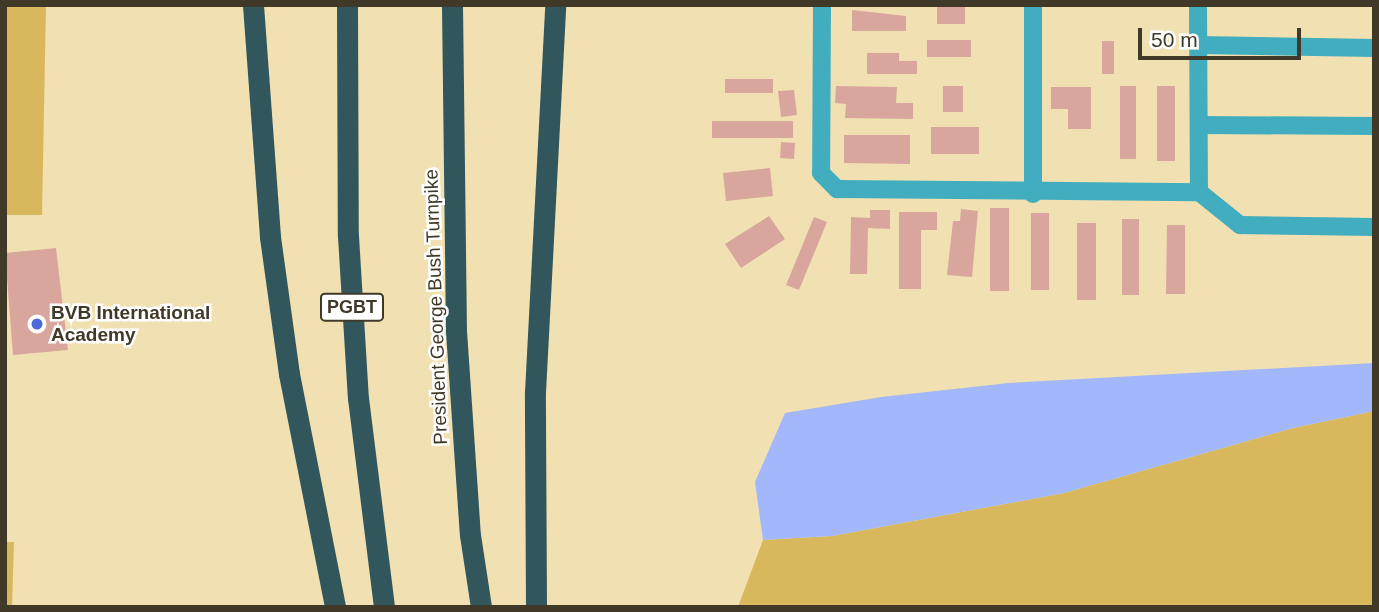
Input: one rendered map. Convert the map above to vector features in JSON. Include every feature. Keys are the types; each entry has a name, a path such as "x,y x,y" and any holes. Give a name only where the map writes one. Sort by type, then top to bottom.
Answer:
{"highway":[{"path":"253,5 274,264 289,374 335,607"},
{"name":"PGBT","path":"347,5 348,236 356,371 384,607"},
{"name":"President George Bush Turnpike","path":"452,5 456,331 470,535 481,607"},
{"path":"536,607 535,392 555,5"}],"street":[{"path":"822,5 821,173 828,184 837,189 1033,194 1199,192 1240,225 1374,228"},
{"path":"1033,5 1033,194"},
{"path":"1198,5 1199,192"},
{"path":"1199,46 1374,48"},
{"path":"1199,125 1374,126"}],"shaded area":[{"path":"5,5 46,5 42,215 5,215"},
{"path":"1374,411 1374,607 738,607 763,540 832,536 1064,493 1293,428"},
{"path":"5,542 14,542 12,607 5,607"}],"water":[{"path":"1374,363 1374,411 1293,428 1064,493 832,536 763,540 755,482 785,413 881,397 1009,383"}],"building":[{"path":"937,5 965,5 965,24 937,24"},
{"path":"852,10 906,16 906,31 852,31"},
{"path":"927,40 971,40 971,57 927,57"},
{"path":"1102,41 1114,41 1114,74 1102,74"},
{"path":"867,53 899,53 899,61 917,61 917,74 867,74"},
{"path":"725,79 773,79 773,93 725,93"},
{"path":"836,86 897,87 896,103 913,103 913,119 845,118 846,104 835,103"},
{"path":"943,86 963,86 963,112 943,112"},
{"path":"1120,86 1136,86 1136,159 1120,159"},
{"path":"1157,86 1175,86 1175,161 1157,161"},
{"path":"1051,87 1091,87 1091,129 1068,129 1068,109 1051,109"},
{"path":"794,90 797,115 781,117 778,91"},
{"path":"712,121 793,121 793,138 712,138"},
{"path":"931,127 979,127 979,154 931,154"},
{"path":"844,135 910,135 910,164 844,163"},
{"path":"781,142 795,143 794,159 780,158"},
{"path":"770,168 773,196 726,201 723,173"},
{"path":"990,208 1009,208 1009,291 990,291"},
{"path":"961,209 978,211 972,277 947,275 953,221 960,221"},
{"path":"870,210 890,210 890,229 868,228 867,274 850,274 851,217 870,218"},
{"path":"899,212 937,212 937,230 921,230 921,289 899,289"},
{"path":"1031,213 1049,213 1049,290 1031,290"},
{"path":"769,216 785,239 741,268 725,244"},
{"path":"814,217 827,222 799,290 786,285"},
{"path":"1122,219 1139,219 1139,295 1122,295"},
{"path":"1077,223 1096,223 1096,300 1077,300"},
{"path":"1167,225 1185,225 1185,294 1166,294"},
{"name":"BVB International Academy","path":"56,248 68,350 13,355 5,253"}],"place":[{"name":"BVB International Academy","path":"37,324"}]}
